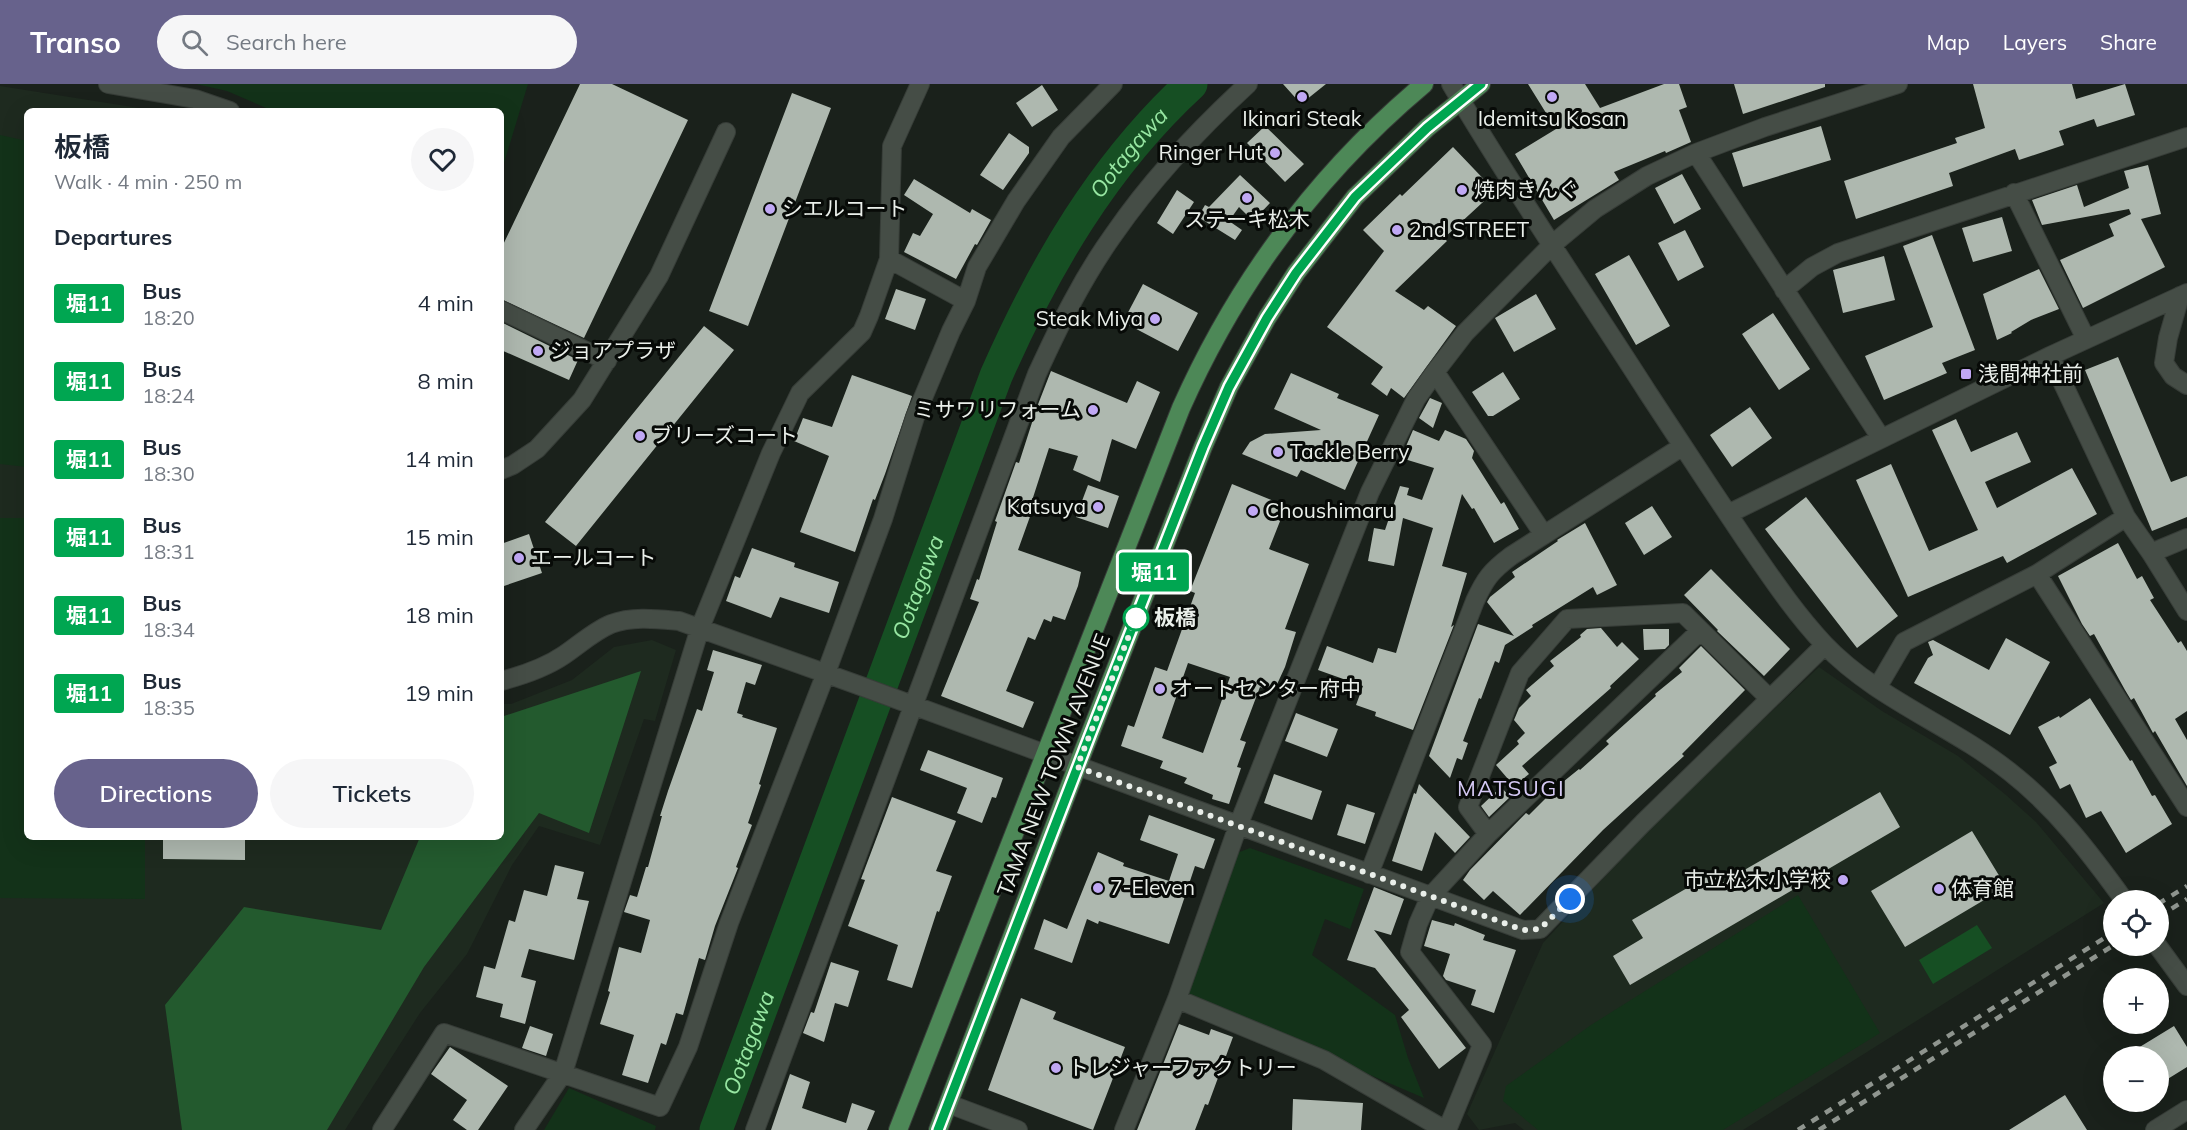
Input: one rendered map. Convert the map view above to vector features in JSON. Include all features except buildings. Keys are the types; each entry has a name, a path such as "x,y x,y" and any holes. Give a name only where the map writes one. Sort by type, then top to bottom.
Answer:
{"main road":[{"name":"TAMA NEW TOWN AVENUE","path":"898,1130 1181,408 1199,368 1219,330 1261,263 1311,197 1366,137 1424,84"},
{"name":"TAMA NEW TOWN AVENUE","path":"938,1130 1077,767 1203,447 1229,387 1262,326 1296,273 1355,197 1419,135 1456,92 1481,84"}],"street":[{"path":"108,84 195,99 221,108"},
{"path":"524,1130 563,1073 700,628 771,453 800,393 862,332 889,259 892,146 920,84"},
{"path":"382,1130 444,1033 660,1107 688,1047 729,923 826,674 883,519 915,417 966,301 977,267 1016,201 1061,136 1113,84"},
{"path":"755,1130 905,702 1056,332 1101,254 1139,200 1173,159 1248,84"},
{"path":"1124,1130 1177,999 1238,826 1370,492 1416,399 1435,372 1465,333 1553,244 1595,208 1638,181 1696,153 1765,127 1898,84"},
{"path":"1456,92 1683,446 1788,602 1826,645 1877,688 1977,749 2010,772 2067,825 2117,890"},
{"path":"504,469 537,449 582,400 659,276 726,132"},
{"path":"1784,290 1812,267 1838,253 2187,137"},
{"path":"1696,153 1881,438"},
{"path":"2014,193 2086,339"},
{"path":"889,259 966,301"},
{"path":"1728,514 2050,356 2183,294"},
{"path":"2183,294 2168,338 2164,363 2173,376 2187,385"},
{"path":"504,311 607,361"},
{"path":"2050,356 2126,517 2187,611"},
{"path":"1435,372 1544,535"},
{"path":"1369,874 1486,578 1493,569 1683,446"},
{"path":"1877,688 1904,642 2037,574 2126,517"},
{"path":"2151,553 2187,538"},
{"path":"2037,574 2187,807"},
{"path":"1488,834 1468,807 1520,673 1568,619 1683,613 1770,699"},
{"path":"504,680 544,666 609,624 624,620 655,618 679,621 1523,930 1540,929 1643,823 1826,645"},
{"path":"1177,999 1323,1060 1446,1130 1482,1045 1410,952 1418,924 1430,897 1488,834 1700,631"},
{"path":"2165,956 2185,983"},
{"path":"949,1104 1018,1130"},
{"path":"2155,1130 2187,1110"}],"shaded area":[{"path":"196,84 528,84 504,163 504,108 266,108 227,91"},
{"path":"0,86 139,108 24,108 24,840 504,840 504,704 511,704 572,680 614,647 652,640 676,650 655,721 644,719 600,845 539,826 512,865 467,954 420,1013 345,1130 0,1130"},
{"path":"0,135 24,140 24,467 0,464"},
{"path":"0,518 24,518 24,840 145,840 145,899 0,898"},
{"name":"市立松木小学校","path":"1819,667 1882,711 1958,756 2006,795 2036,822 2103,904 1743,1130 1524,1130 1515,1123 1479,1130 1467,1114 1543,943 1657,820"},
{"path":"641,671 589,833 539,813 424,967 327,1130 182,1130 165,1005 244,907 381,930 419,840 504,840 504,716"},
{"path":"1250,848 1364,889 1350,929 1325,919 1312,955 1395,1015 1408,1058 1424,1098 1185,996 1237,853"},
{"path":"1798,895 1880,1033 1723,1130 1538,1130 1503,1101 1506,1086 1591,1025"},
{"path":"1977,925 1992,948 1933,984 1919,960"},
{"path":"569,1088 656,1126 655,1130 544,1130"}],"waterway":[{"name":"Ootagawa","path":"716,1130 996,376 1034,296 1078,220 1130,148 1191,84"}],"railway":[{"path":"2169,897 2187,886"},
{"path":"2169,910 2187,899"},
{"path":"1798,1130 2103,939"},
{"path":"1819,1130 2103,952"}],"bus line":[{"name":"堀11","path":"938,1130 1090,735 1203,447 1229,387 1267,318 1296,273 1355,197 1427,128 1481,84"}],"place":[{"name":"Ikinari Steak","path":"1302,97"},
{"name":"Idemitsu Kosan","path":"1552,97"},
{"name":"Ringer Hut","path":"1275,153"},
{"name":"焼肉きんぐ","path":"1462,190"},
{"name":"ステーキ松木","path":"1247,198"},
{"name":"シエルコート","path":"770,209"},
{"name":"2nd STREET","path":"1397,230"},
{"name":"Steak Miya","path":"1155,319"},
{"name":"ジョアプラザ","path":"538,351"},
{"name":"浅間神社前","path":"1966,374"},
{"name":"ミサワリフォーム","path":"1093,410"},
{"name":"ブリーズコート","path":"640,436"},
{"name":"Tackle Berry","path":"1278,452"},
{"name":"Katsuya","path":"1098,507"},
{"name":"Choushimaru","path":"1253,511"},
{"name":"エールコート","path":"519,558"},
{"name":"板橋","path":"1136,618"},
{"name":"オートセンター府中","path":"1160,689"},
{"name":"市立松木小学校","path":"1843,880"},
{"name":"7-Eleven","path":"1098,888"},
{"name":"体育館","path":"1939,889"},
{"name":"トレジャーファクトリー","path":"1056,1068"}],"district":[{"name":"MATSUGI","path":"1511,788"}],"route":[{"path":"1136,618 1077,767 1523,930 1540,929 1570,899"}]}
